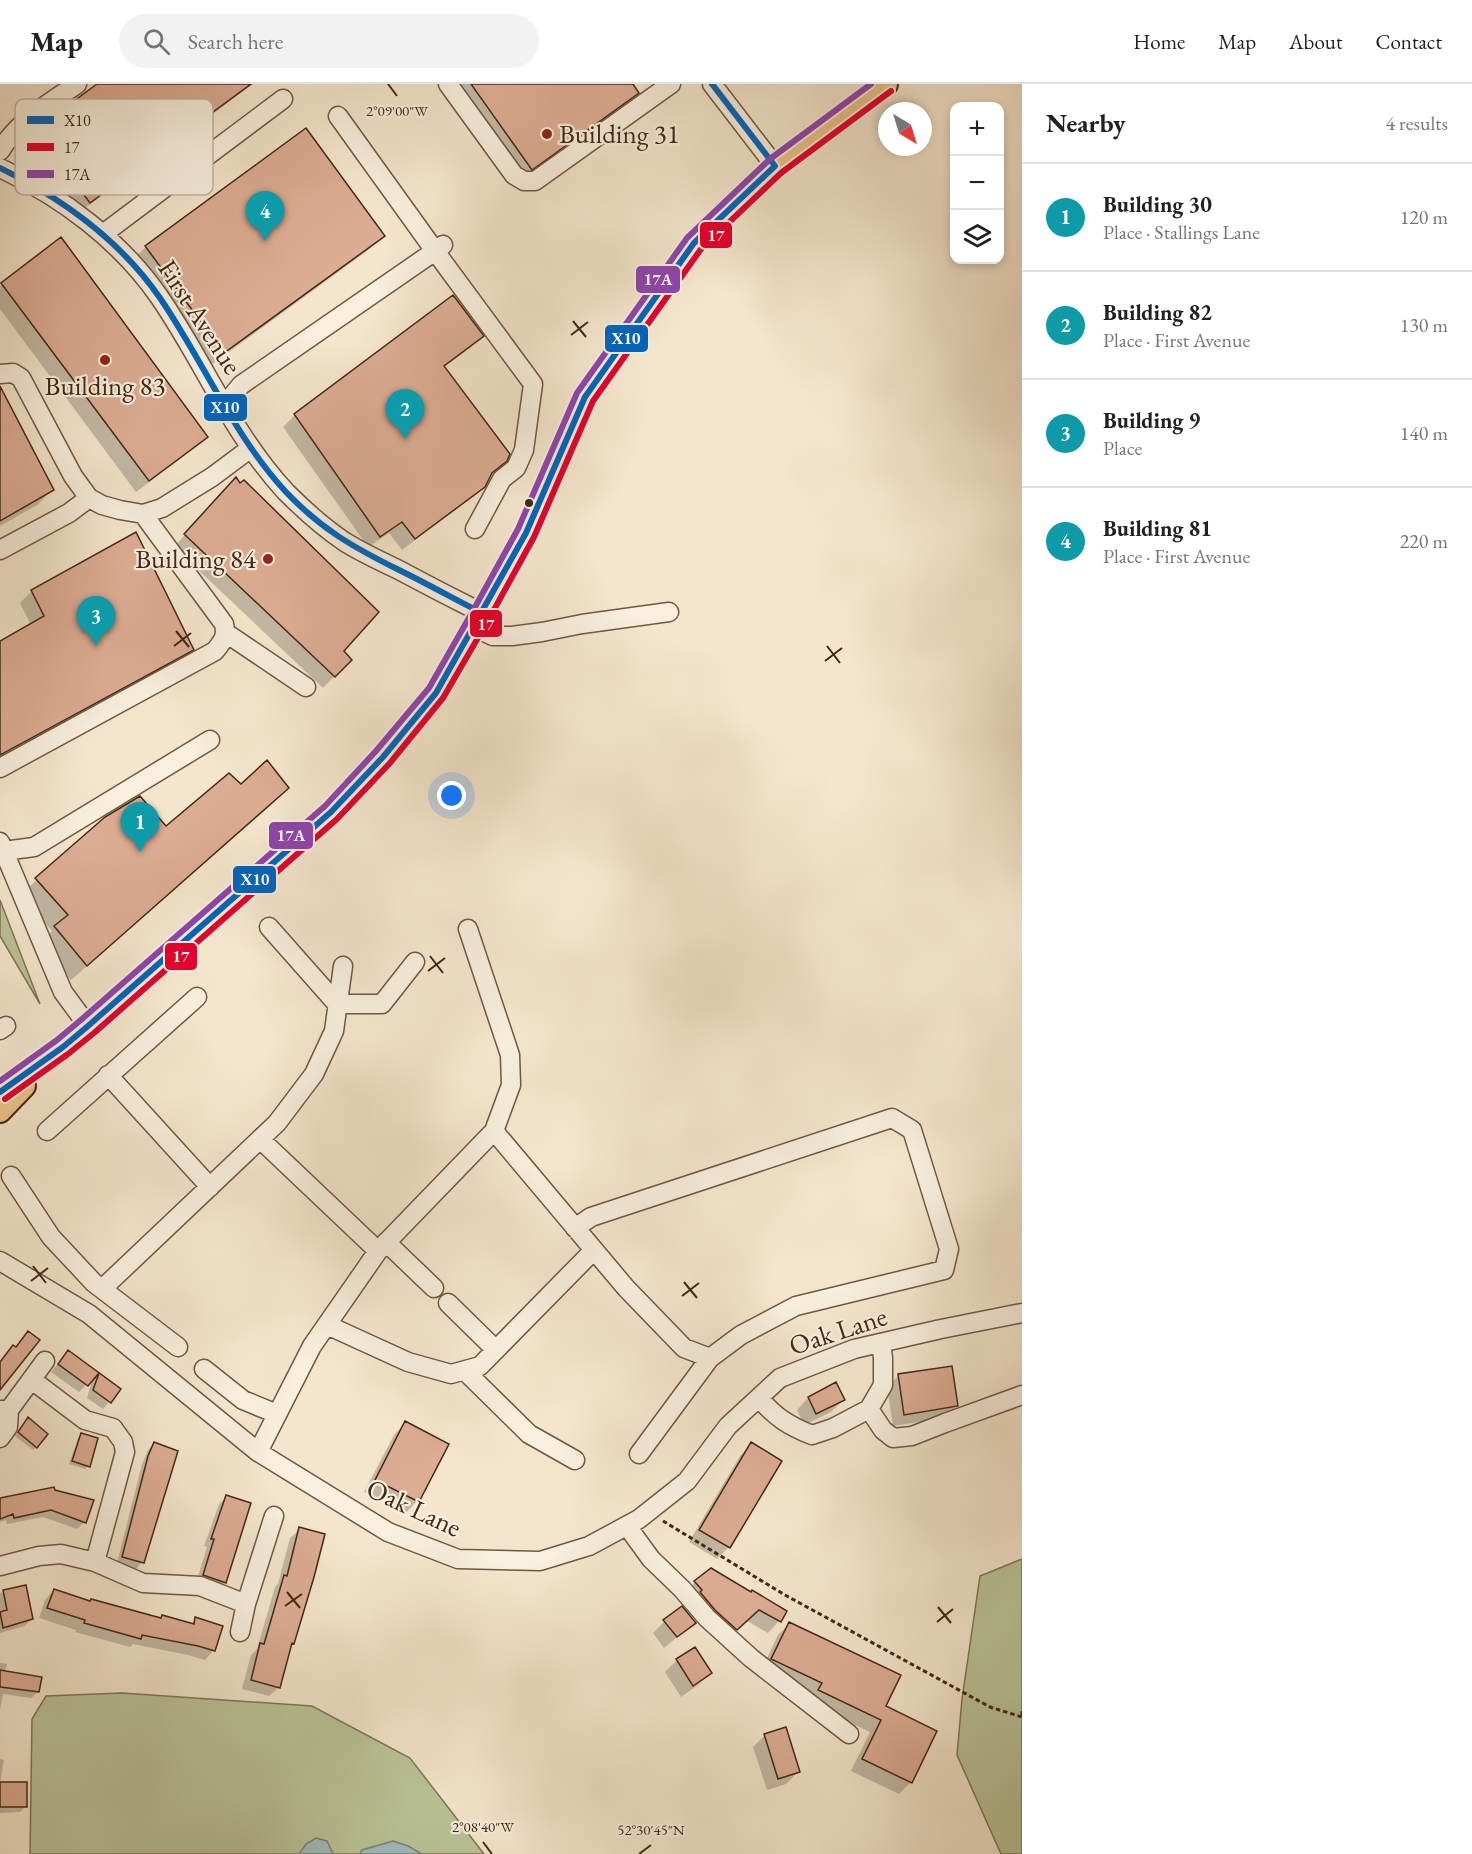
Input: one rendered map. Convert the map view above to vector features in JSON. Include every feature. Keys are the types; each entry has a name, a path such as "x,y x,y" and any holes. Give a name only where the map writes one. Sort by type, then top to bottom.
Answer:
{"main road":[{"path":"0,1092 63,1047 88,1026 331,812 383,758 436,693 478,620 526,533 585,397 694,243 775,166 886,84"},
{"path":"0,1111 63,1047"}],"street":[{"path":"56,99 77,84"},
{"path":"448,84 514,175 524,181 535,181 663,86"},
{"path":"712,84 775,166"},
{"path":"213,152 283,99"},
{"path":"338,116 440,248 533,384 524,450 516,468 502,479 475,529"},
{"path":"0,151 15,130"},
{"name":"First Avenue","path":"0,168 15,175"},
{"name":"First Avenue","path":"49,195 103,234 144,274 162,299 251,448 286,491 319,523 345,542 478,620 493,636 542,632 669,612"},
{"path":"103,234 155,195"},
{"path":"224,406 241,385 440,248"},
{"path":"0,374 13,373 21,378 73,476 89,498 102,505 143,513 162,508 212,477 251,448"},
{"path":"0,550 69,513 89,498"},
{"path":"0,768 215,651 222,642 226,633 224,624 143,513"},
{"path":"226,633 306,687"},
{"path":"88,1026 63,992 2,847 34,847 210,740"},
{"path":"269,927 337,1004 382,1004 415,962"},
{"path":"258,1452 312,1346 382,1247 494,1131 511,1085 510,1055 468,929"},
{"path":"102,1289 277,1123 314,1074 334,1031 343,966"},
{"path":"47,1131 197,997"},
{"path":"108,1076 210,1187"},
{"path":"575,1228 591,1216 892,1118 912,1130 949,1250 944,1269 796,1306 741,1335 710,1358 639,1454"},
{"path":"494,1131 626,1288 684,1348 710,1358"},
{"path":"260,1139 382,1247 434,1288"},
{"path":"11,1176 51,1237 94,1283 178,1347"},
{"path":"327,1325 408,1362 451,1374 465,1371 480,1366 594,1250"},
{"name":"Oak Lane","path":"0,1261 89,1314 258,1452 388,1532 458,1559 540,1561 589,1546 627,1526 687,1481 728,1426 780,1378 854,1349 1022,1313"},
{"path":"448,1303 496,1350"},
{"path":"759,1398 767,1408 790,1426 812,1435 833,1428 869,1409 883,1385 881,1342"},
{"path":"0,1438 8,1427 5,1410 32,1380 45,1361"},
{"path":"204,1369 243,1400 277,1414"},
{"path":"465,1371 530,1434 575,1460"},
{"path":"32,1380 86,1420 113,1428 123,1442 125,1452 95,1562"},
{"path":"869,1409 883,1430 893,1438 912,1436 1022,1395"},
{"path":"240,1632 246,1604 273,1516"},
{"path":"627,1526 651,1559 682,1589 707,1618 751,1658 849,1734"},
{"path":"0,1566 39,1556 61,1554 95,1562 143,1583 200,1586 246,1604"}],"path":[{"path":"648,1512 785,1595 990,1707 1022,1718 1022,1711"}],"green space":[{"path":"0,900 40,1004 0,936"},
{"path":"1022,1559 1022,1854 1001,1854 957,1755 962,1699 980,1576"},
{"path":"122,1693 312,1706 410,1758 484,1854 30,1854 32,1719 46,1696"}],"water":[{"path":"316,1838 327,1841 333,1854 299,1854 306,1844"},
{"path":"393,1841 422,1854 360,1854 362,1850"}],"building":[{"path":"97,84 251,84 213,112 213,99 77,99"},
{"name":"Building 31","path":"471,84 633,84 639,93 532,170"},
{"path":"306,128 385,236 224,353 145,246"},
{"path":"84,195 101,195 90,203"},
{"name":"Building 83","path":"61,237 208,437 149,481 1,283"},
{"path":"453,295 484,336 444,366 510,454 507,461 492,473 485,487 415,539 402,522 380,537 294,414"},
{"path":"0,386 54,490 0,521"},
{"name":"Building 84","path":"236,477 240,483 244,480 379,612 344,651 352,660 335,677 184,534"},
{"path":"136,532 194,650 0,755 0,641 44,616 31,590"},
{"path":"267,760 289,788 87,966 54,926 68,915 35,878 105,817 140,796 166,826 229,773 241,784"},
{"path":"28,1331 40,1340 0,1390 0,1362 13,1345 16,1347"},
{"path":"68,1350 121,1389 111,1403 93,1390 99,1373 88,1386 58,1364"},
{"path":"952,1366 958,1406 904,1415 898,1374"},
{"path":"836,1382 845,1400 816,1414 808,1397"},
{"path":"28,1417 48,1434 37,1448 18,1432"},
{"path":"405,1421 449,1444 419,1502 375,1480"},
{"path":"81,1433 98,1438 90,1467 72,1461"},
{"path":"154,1442 178,1451 144,1563 122,1557 148,1456"},
{"path":"751,1442 782,1461 730,1548 699,1530"},
{"path":"54,1487 55,1490 94,1500 86,1523 51,1510 14,1518 13,1514 0,1519 0,1498"},
{"path":"226,1495 251,1503 226,1583 203,1575 214,1539 211,1539"},
{"path":"299,1527 325,1534 280,1688 251,1680 260,1643 264,1644 284,1575 287,1576"},
{"path":"711,1568 787,1611 781,1622 759,1610 737,1630 715,1610 694,1581"},
{"path":"26,1585 33,1619 3,1628 0,1612 7,1610 3,1590"},
{"path":"54,1589 90,1601 91,1599 161,1618 162,1615 194,1624 195,1617 223,1626 215,1651 142,1635 141,1639 84,1623 85,1620 47,1608"},
{"path":"682,1606 696,1623 677,1637 663,1620"},
{"path":"789,1622 901,1675 886,1706 937,1731 912,1783 862,1759 881,1720 818,1690 822,1683 771,1659"},
{"path":"695,1647 712,1673 693,1686 676,1659"},
{"path":"0,1670 42,1677 39,1692 0,1687"},
{"path":"786,1727 800,1772 778,1779 764,1734"},
{"path":"0,1782 27,1782 27,1807 0,1807"}],"transit line":[{"name":"X10","path":"0,1092 63,1047 88,1026 331,812 383,757 436,693 526,533 585,397 694,243 775,166 712,84"},
{"name":"17A","path":"0,1081 82,1019 325,806 376,751 429,688 474,609 518,529 577,393 687,238 770,159 871,84"},
{"name":"17","path":"5,1099 94,1033 337,819 390,763 443,698 490,617 534,537 593,401 701,249 781,173 891,91"},
{"name":"X10","path":"0,168 15,176"},
{"name":"X10","path":"49,195 89,223 144,277 176,322 250,447 267,470 299,505 325,527 352,545 482,613"}],"place":[{"name":"Building 31","path":"547,134"},
{"name":"Building 81","path":"265,241"},
{"name":"Building 83","path":"105,360"},
{"name":"Building 82","path":"405,439"},
{"name":"Building 84","path":"268,559"},
{"name":"Building 9","path":"96,646"},
{"name":"Building 30","path":"140,852"}]}
